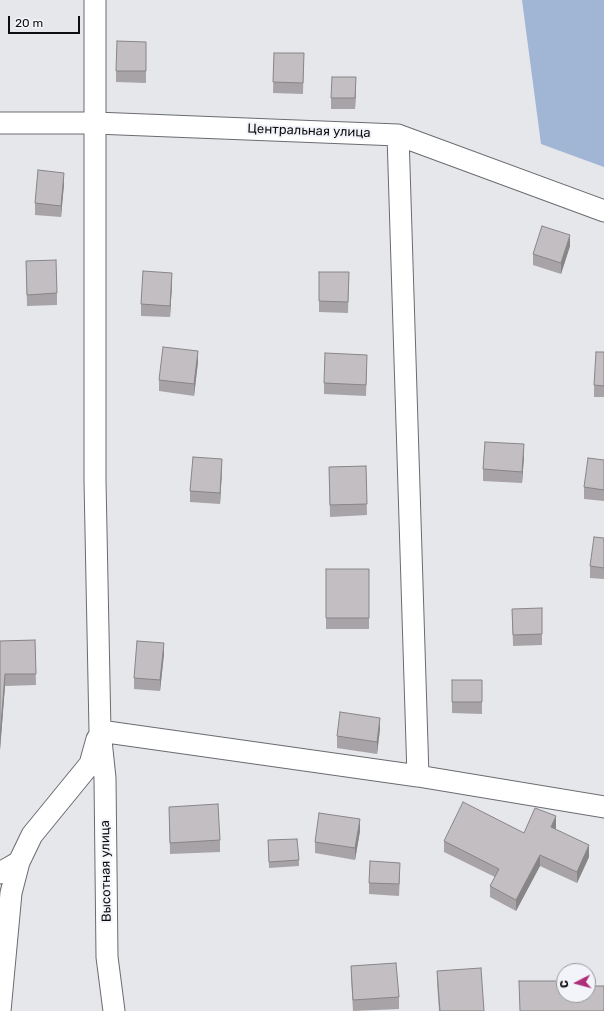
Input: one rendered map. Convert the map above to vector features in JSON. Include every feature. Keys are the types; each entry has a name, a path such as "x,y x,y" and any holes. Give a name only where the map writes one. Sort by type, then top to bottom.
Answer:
{"street":[{"path":"0,1011 11,893 19,862 32,835 90,764 100,731 95,481 95,0"},
{"name":"Центральная улица","path":"0,123 95,123 398,135 604,211"},
{"path":"398,135 418,776"},
{"path":"100,731 418,776 604,808"},
{"name":"Высотная улица","path":"100,731 105,778 108,957 114,1011"},
{"path":"0,873 19,862"}],"shaded area":[{"path":"522,0 604,0 604,167 541,144"}],"building":[{"path":"117,41 146,42 146,71 116,71"},
{"path":"274,53 304,53 303,83 273,82"},
{"path":"332,77 356,77 355,98 331,98"},
{"path":"38,170 64,173 61,206 35,203"},
{"path":"542,226 570,235 561,263 533,254"},
{"path":"56,260 57,293 27,295 26,261"},
{"path":"143,271 172,273 170,306 141,304"},
{"path":"319,272 349,272 348,302 319,301"},
{"path":"163,347 198,351 194,384 159,380"},
{"path":"596,352 604,352 604,386 594,385"},
{"path":"325,353 367,355 366,385 324,383"},
{"path":"485,442 524,444 522,472 483,469"},
{"path":"193,457 222,459 220,493 190,491"},
{"path":"588,458 604,460 604,490 584,487"},
{"path":"366,466 367,504 330,505 329,467"},
{"path":"594,537 604,538 604,568 590,566"},
{"path":"326,569 369,569 369,618 326,618"},
{"path":"542,608 542,634 513,635 512,609"},
{"path":"35,640 36,674 5,674 0,738 0,641"},
{"path":"137,641 164,643 160,680 134,678"},
{"path":"452,680 482,680 482,702 452,702"},
{"path":"340,712 380,718 377,742 337,736"},
{"path":"463,802 524,833 535,808 556,816 551,827 589,845 577,872 540,855 516,900 490,886 499,869 444,841"},
{"path":"218,804 220,840 170,843 169,807"},
{"path":"319,813 360,819 355,848 315,842"},
{"path":"297,839 299,860 269,862 268,840"},
{"path":"370,861 400,863 399,884 369,883"},
{"path":"396,963 399,997 353,1000 351,966"},
{"path":"481,968 484,1011 440,1011 437,971"},
{"path":"519,981 556,981 556,1003 596,1003 596,986 604,986 604,1011 520,1011"}]}
